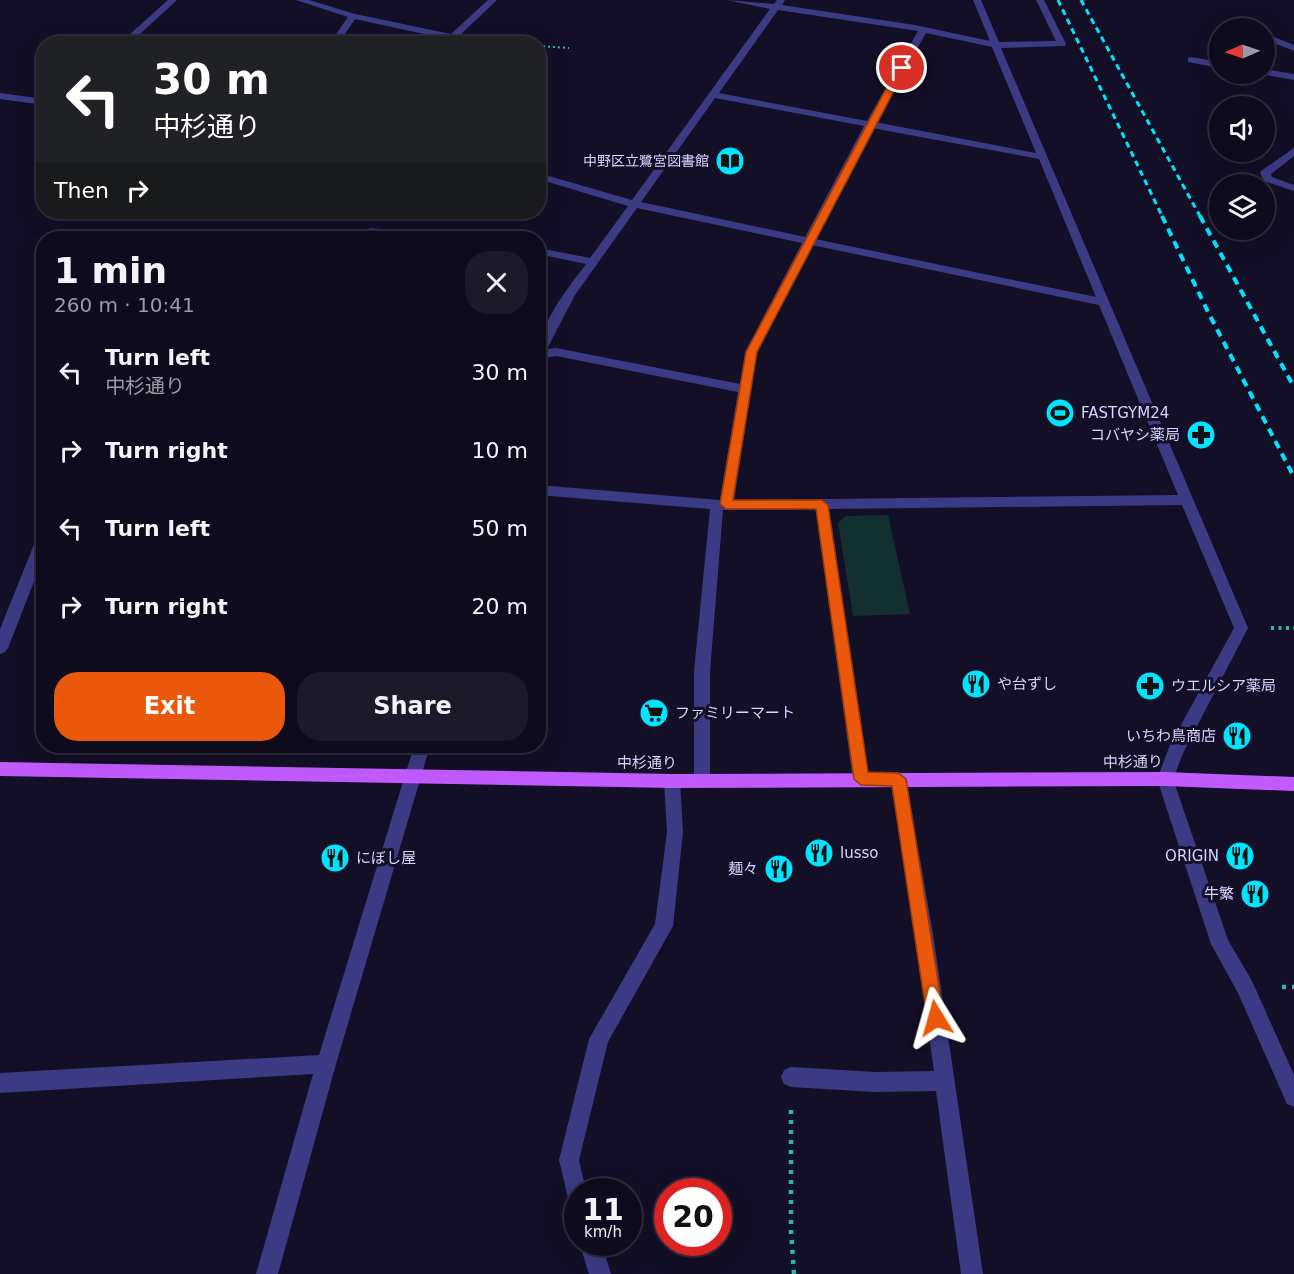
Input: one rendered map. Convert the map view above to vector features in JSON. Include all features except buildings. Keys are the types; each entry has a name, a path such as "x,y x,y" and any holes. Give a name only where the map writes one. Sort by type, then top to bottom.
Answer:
{"main road":[{"name":"中杉通り","path":"0,769 672,781 1165,779 1294,784"}],"street":[{"path":"132,36 173,0"},
{"path":"300,0 416,33 454,36 493,0"},
{"path":"731,0 779,3 996,45 1062,44 1040,0"},
{"path":"977,0 1241,628 1176,750 1165,779 1220,944 1245,987 1294,1097"},
{"path":"546,340 569,295 779,3"},
{"path":"339,36 353,16"},
{"path":"702,780 702,670 722,504 752,352 869,125 923,30"},
{"path":"1275,40 1294,48"},
{"path":"1191,60 1209,62"},
{"path":"1275,73 1294,76"},
{"path":"714,95 1043,157"},
{"path":"0,96 36,101"},
{"path":"1294,151 1265,173 1268,179 1294,188"},
{"path":"546,178 634,204 1106,303"},
{"path":"546,253 593,262"},
{"path":"546,353 556,352 745,389"},
{"path":"546,490 722,504 822,505 1187,500"},
{"path":"822,505 861,779"},
{"path":"0,648 36,557"},
{"path":"267,1274 326,1064 420,753"},
{"path":"898,779 965,1211 972,1274"},
{"path":"573,1178 569,1160 599,1039 664,926 675,832 672,781"},
{"path":"0,1083 326,1064"},
{"path":"791,1077 875,1082 945,1081"},
{"path":"594,1256 600,1274"}],"path":[{"path":"546,47 569,48"},
{"path":"791,1077 791,1231 794,1274"}],"green space":[{"path":"888,515 910,614 853,616 838,523 846,516"}],"railway":[{"path":"1058,0 1163,218"},
{"path":"1081,0 1201,218"},
{"path":"1162,216 1208,312 1294,477"},
{"path":"1200,216 1294,387"}],"place":[{"name":"中野区立鷺宮図書館","path":"730,161"},
{"name":"FASTGYM24","path":"1060,413"},
{"name":"コバヤシ薬局","path":"1201,435"},
{"name":"や台ずし","path":"976,684"},
{"name":"ウエルシア薬局","path":"1150,686"},
{"name":"ファミリーマート","path":"654,713"},
{"name":"いちわ鳥商店","path":"1237,736"},
{"name":"lusso","path":"819,853"},
{"name":"ORIGIN","path":"1240,856"},
{"name":"にぼし屋","path":"335,858"},
{"name":"麺々","path":"779,869"},
{"name":"牛繁","path":"1255,894"}],"route":[{"path":"902,68 869,125 752,352 726,504 822,505 861,779 898,779 936,1018"}]}
